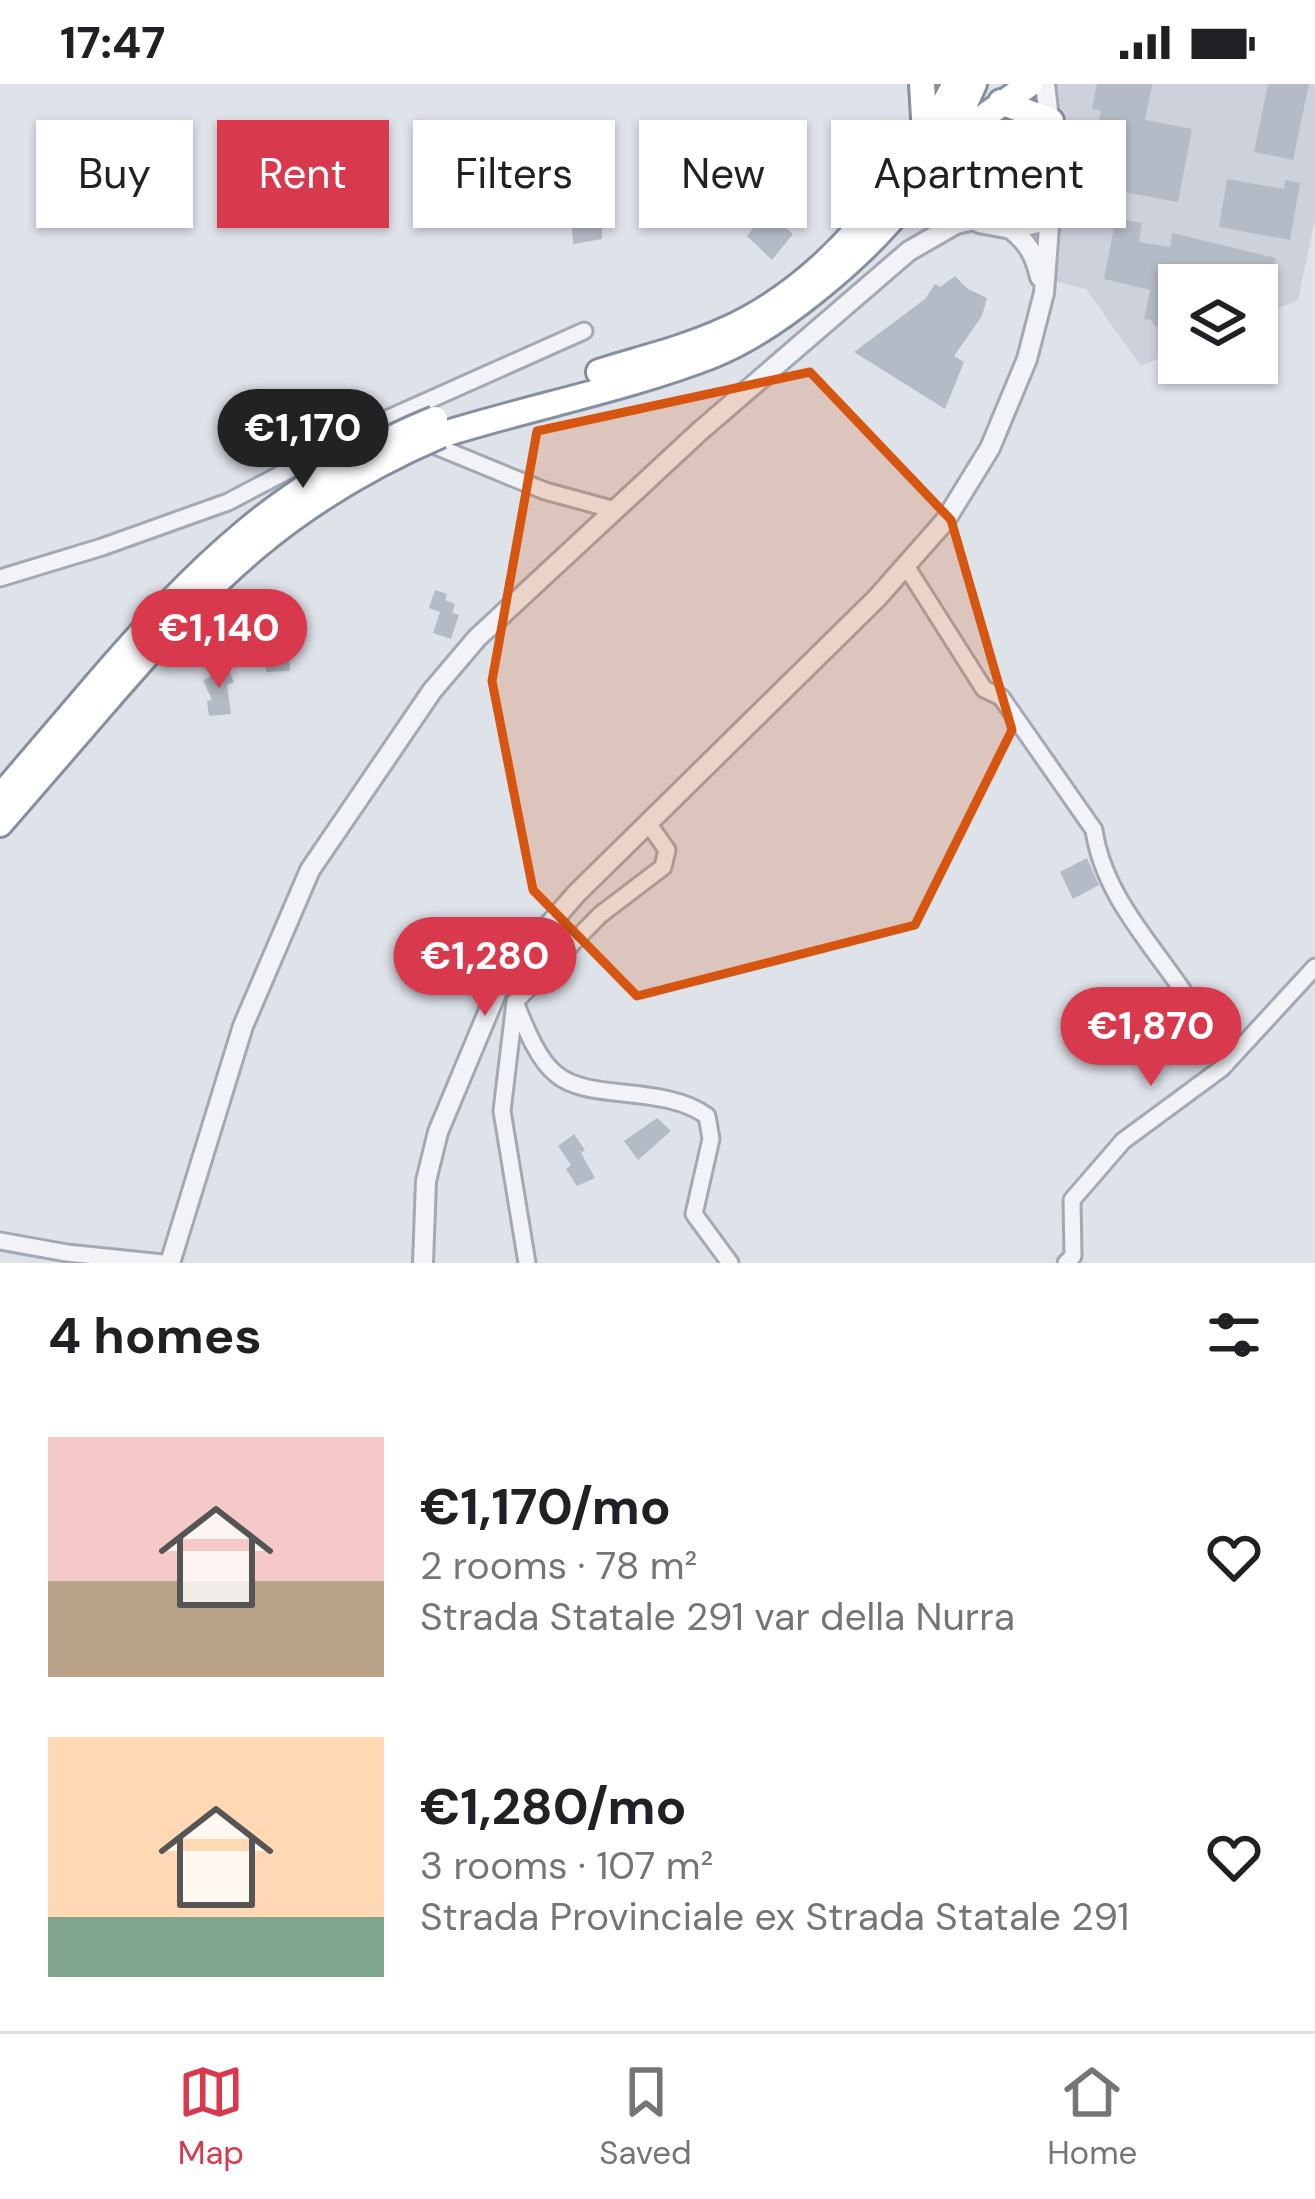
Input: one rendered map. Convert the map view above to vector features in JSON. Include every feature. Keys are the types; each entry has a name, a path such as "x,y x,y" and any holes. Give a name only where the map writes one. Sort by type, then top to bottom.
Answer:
{"highway":[{"path":"922,84 926,120"},
{"path":"936,120 955,84"},
{"path":"954,120 974,84"},
{"path":"979,120 1030,84"},
{"path":"1001,102 1048,120"},
{"path":"0,797 231,565 328,491 438,427 689,345 764,309 859,228"},
{"path":"438,427 717,353 770,326 863,253 887,228"},
{"path":"0,824 101,693"}],"street":[{"path":"1045,84 1051,120"},
{"path":"0,1241 166,1263 242,1026 310,870 432,691 477,638 699,432 909,251 949,228"},
{"path":"1012,228 1036,256 1044,293"},
{"path":"423,1263 426,1181 439,1132 502,980 576,894 946,521 990,448 1027,359 1044,293 1051,228"},
{"path":"0,578 227,502 380,422 584,331"},
{"path":"380,422 525,483 615,510"},
{"path":"906,566 984,689 1001,697 1094,830 1097,852 1135,927 1184,991 1226,1064"},
{"path":"527,1263 502,1111 515,1002 600,915 663,867 667,850 648,823"},
{"path":"1066,1263 1073,1256 1072,1200 1124,1141 1226,1064 1315,967"},
{"path":"515,1002 551,1072 570,1084 651,1094 694,1107 706,1116 711,1139 694,1214 730,1263"}],"highlighted area":[{"path":"810,372 951,520 1012,730 915,925 637,996 533,890 492,681 537,431"}],"shaded area":[{"path":"1056,84 1315,84 1315,219 1298,300 1278,308 1278,264 1158,264 1158,359 1141,366 1086,289 1053,281 1059,228 1126,228 1126,120 1060,120"}],"building":[{"path":"1097,84 1152,84 1145,120 1192,129 1178,202 1126,192 1126,120 1099,120 1101,111 1092,109"},
{"path":"1268,84 1309,84 1293,160 1254,152"},
{"path":"1227,179 1284,189 1285,180 1300,183 1290,240 1219,227"},
{"path":"1126,220 1142,223 1139,242 1170,247 1172,233 1276,258 1275,264 1158,264 1158,327 1144,319 1150,290 1104,279 1114,228 1126,228"},
{"path":"572,228 602,228 602,239 573,244"},
{"path":"753,228 786,228 793,234 772,260 747,236"},
{"path":"955,276 987,298 982,316 954,356 964,362 945,409 854,352 925,299 935,284 940,287"},
{"path":"435,590 447,594 445,600 455,604 452,613 459,615 451,639 433,633 440,612 429,608"},
{"path":"249,644 289,649 290,671 266,672 265,662 239,660 241,648"},
{"path":"225,662 234,682 227,685 231,714 209,716 207,701 212,700 203,680 217,674 213,667"},
{"path":"1087,858 1099,885 1073,899 1060,872"},
{"path":"657,1118 671,1131 638,1160 624,1141"},
{"path":"574,1134 595,1178 577,1186 558,1146"}]}
